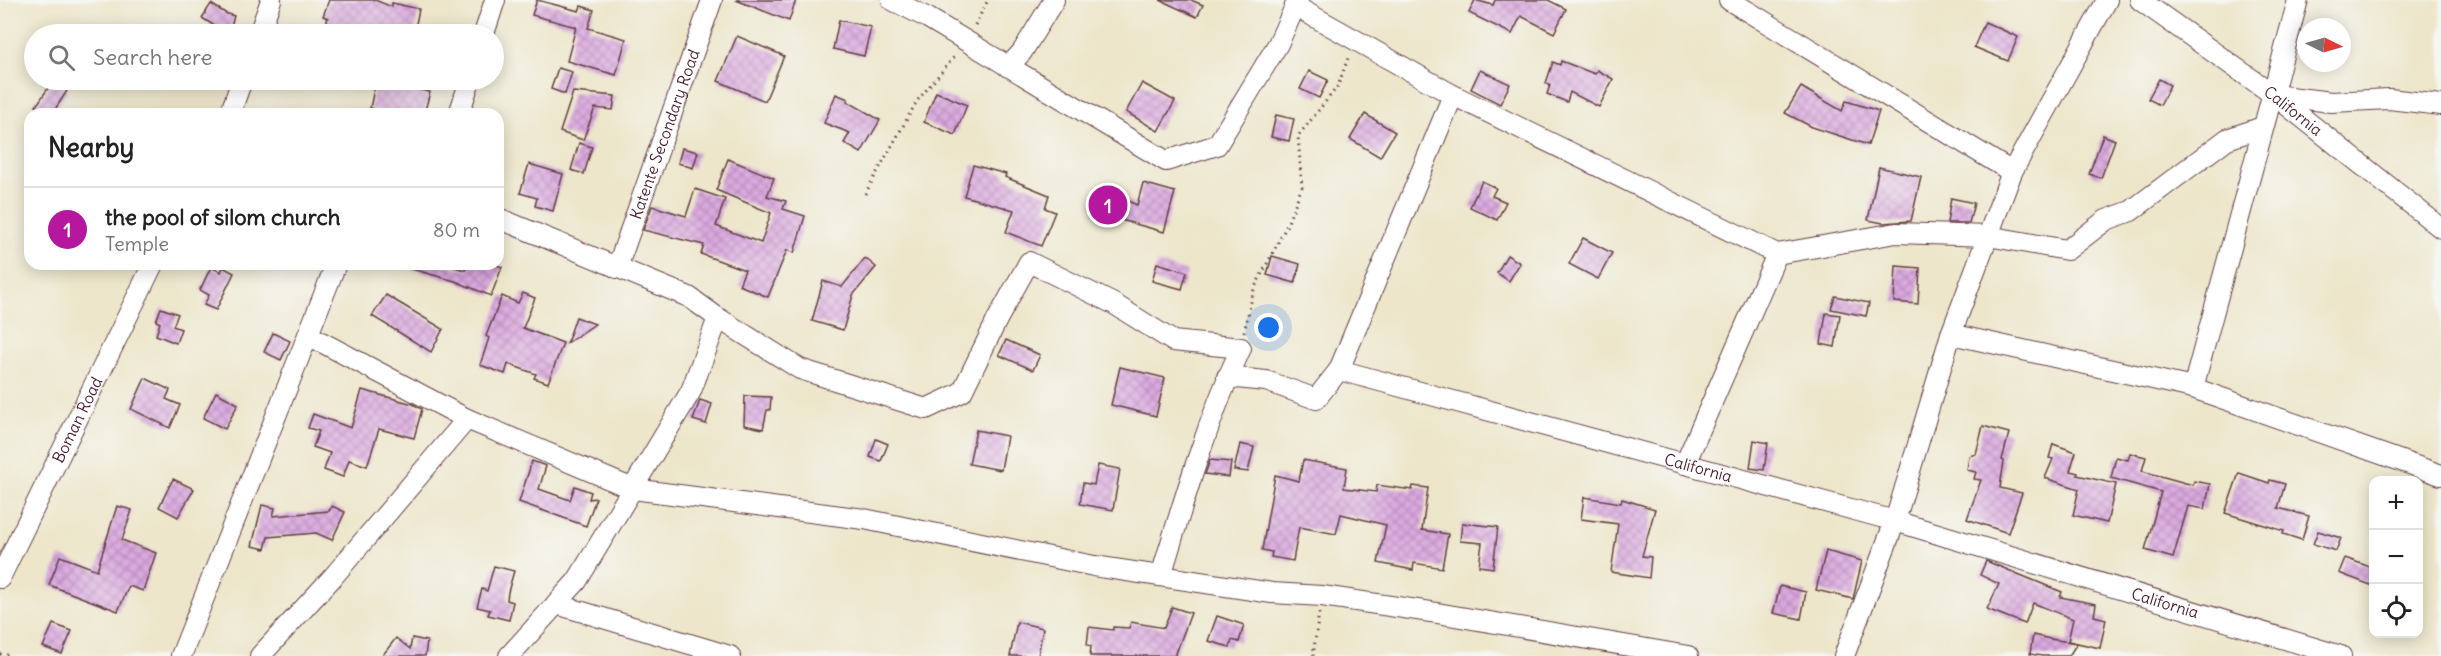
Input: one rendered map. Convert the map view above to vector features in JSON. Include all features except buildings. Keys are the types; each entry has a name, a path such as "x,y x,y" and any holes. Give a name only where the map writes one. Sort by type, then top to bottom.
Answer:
{"street":[{"path":"263,24 271,0"},
{"path":"487,24 495,0"},
{"name":"Katente Secondary Road","path":"617,268 712,0"},
{"path":"892,0 928,18 1166,160 1217,145 1278,44 1297,3 1355,40 1453,95 1777,254 1896,233 1988,236 2067,250 2106,220 2131,211 2227,140 2263,127"},
{"path":"1008,67 1022,52 1054,0"},
{"path":"1729,0 2012,172"},
{"path":"1844,656 1895,521 1951,334 2012,172 2107,0"},
{"name":"California","path":"2140,0 2274,96 2441,228"},
{"path":"2193,388 2263,127 2274,96 2298,0"},
{"path":"232,108 238,90"},
{"path":"461,108 467,90"},
{"path":"1227,377 1266,381 1316,399 1339,370 1453,95"},
{"path":"2274,96 2331,102 2389,99 2441,105"},
{"path":"504,221 688,297 800,369 926,410 962,392 998,318 1029,262 1114,304 1173,341 1241,348 1227,377 1191,475 1161,576"},
{"path":"1685,464 1777,254"},
{"name":"Boman Road","path":"0,578 150,270"},
{"path":"181,656 334,270"},
{"path":"509,656 577,581 691,391 718,318"},
{"path":"1951,334 2193,388 2441,475"},
{"path":"308,335 467,419 633,489 864,519 1094,566 1272,593 1322,596 1431,612 1688,656"},
{"name":"California","path":"1339,370 1895,521 2341,656"},
{"path":"260,656 332,578 467,419"},
{"path":"556,604 730,656"}],"path":[{"path":"865,194 917,101 966,42 988,0"},
{"path":"1241,348 1254,289 1287,227 1302,187 1298,136 1338,86 1355,40"},
{"path":"1312,656 1322,596"},
{"path":"0,654 11,656"}],"place":[{"name":"the pool of silom church","path":"1108,205"}]}
